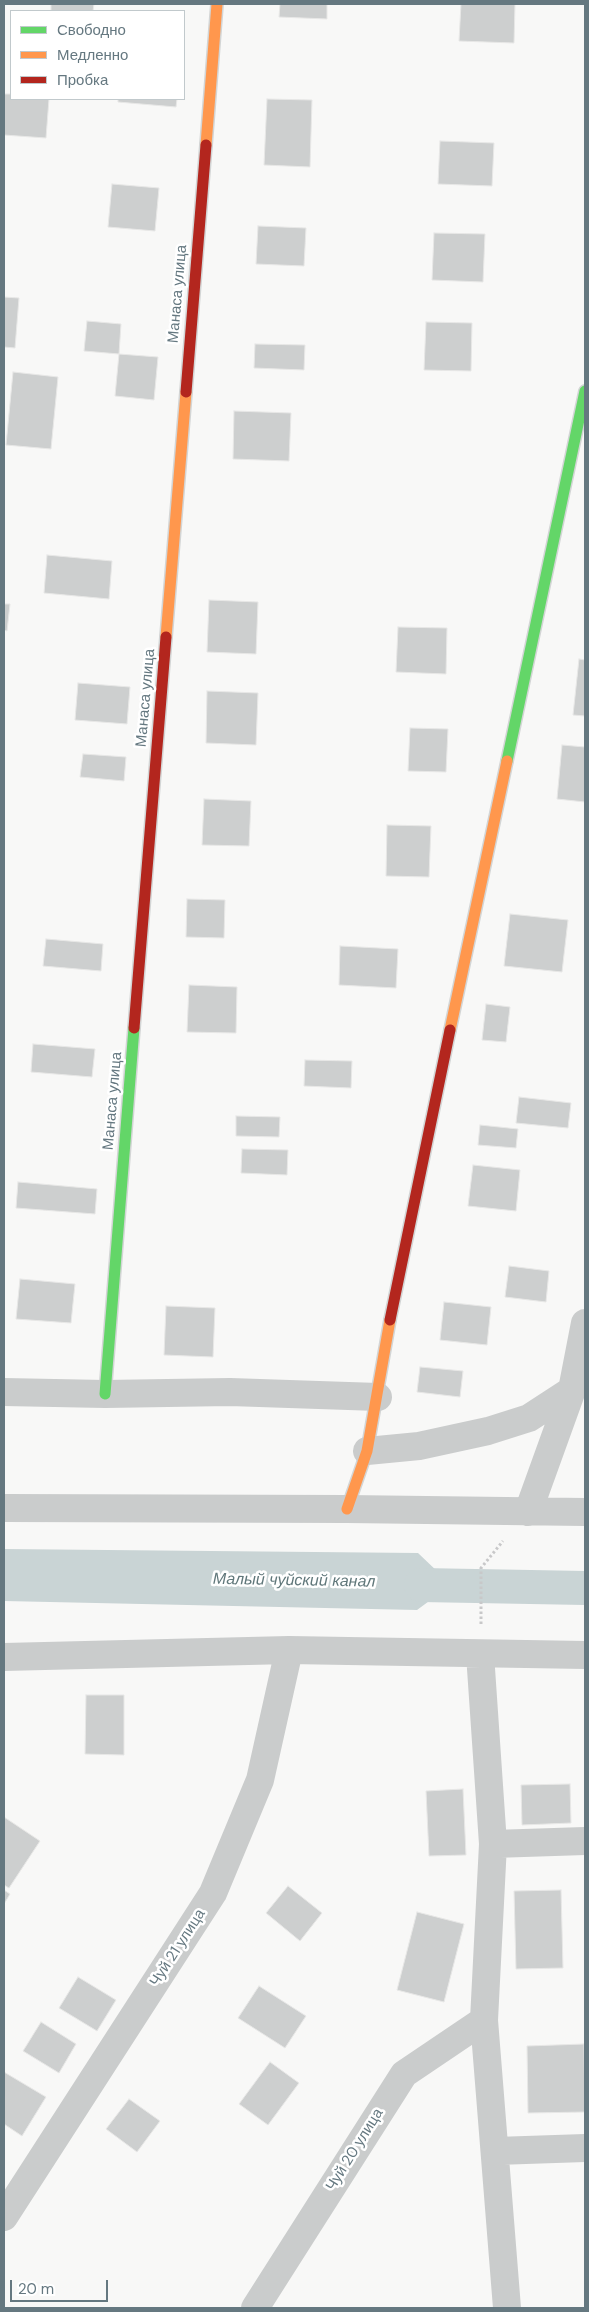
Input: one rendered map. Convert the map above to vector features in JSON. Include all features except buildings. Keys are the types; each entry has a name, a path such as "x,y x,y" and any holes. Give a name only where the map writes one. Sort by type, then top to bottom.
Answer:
{"street":[{"name":"Манаса улица","path":"105,1394 217,4"},
{"path":"347,1509 367,1451 399,1271 585,391"},
{"path":"528,1512 572,1390 585,1323"},
{"path":"367,1451 420,1446 488,1431 529,1418 572,1390"},
{"path":"4,1392 105,1394 230,1392 378,1397"},
{"path":"4,1508 585,1512"},
{"path":"5,1659 289,1650 585,1655"},
{"name":"Чуй 21 улица","path":"4,2216 214,1893 260,1780 289,1650"},
{"path":"480,1654 493,1844 484,2020 496,2151 507,2308"},
{"path":"493,1844 585,1841"},
{"name":"Чуй 20 улица","path":"255,2308 404,2074 484,2020"},
{"path":"496,2151 585,2148"}],"path":[{"path":"481,1568 481,1608"}],"water":[{"path":"4,1549 418,1553 439,1573 467,1576 466,1597 436,1596 417,1610 4,1601"},
{"path":"585,1575 585,1601 538,1599 538,1577"}],"waterway":[{"name":"Малый чуйский канал","path":"421,1585 585,1588"}],"traffic: fast":[{"path":"507,761 585,391"},
{"path":"105,1394 134,1028"}],"traffic: slow":[{"path":"206,145 217,4"},
{"path":"166,637 186,392"},
{"path":"450,1030 507,761"},
{"path":"347,1509 367,1451 390,1320"}],"traffic: jam":[{"path":"186,392 206,145"},
{"path":"134,1028 166,637"},
{"path":"390,1320 450,1030"}]}
